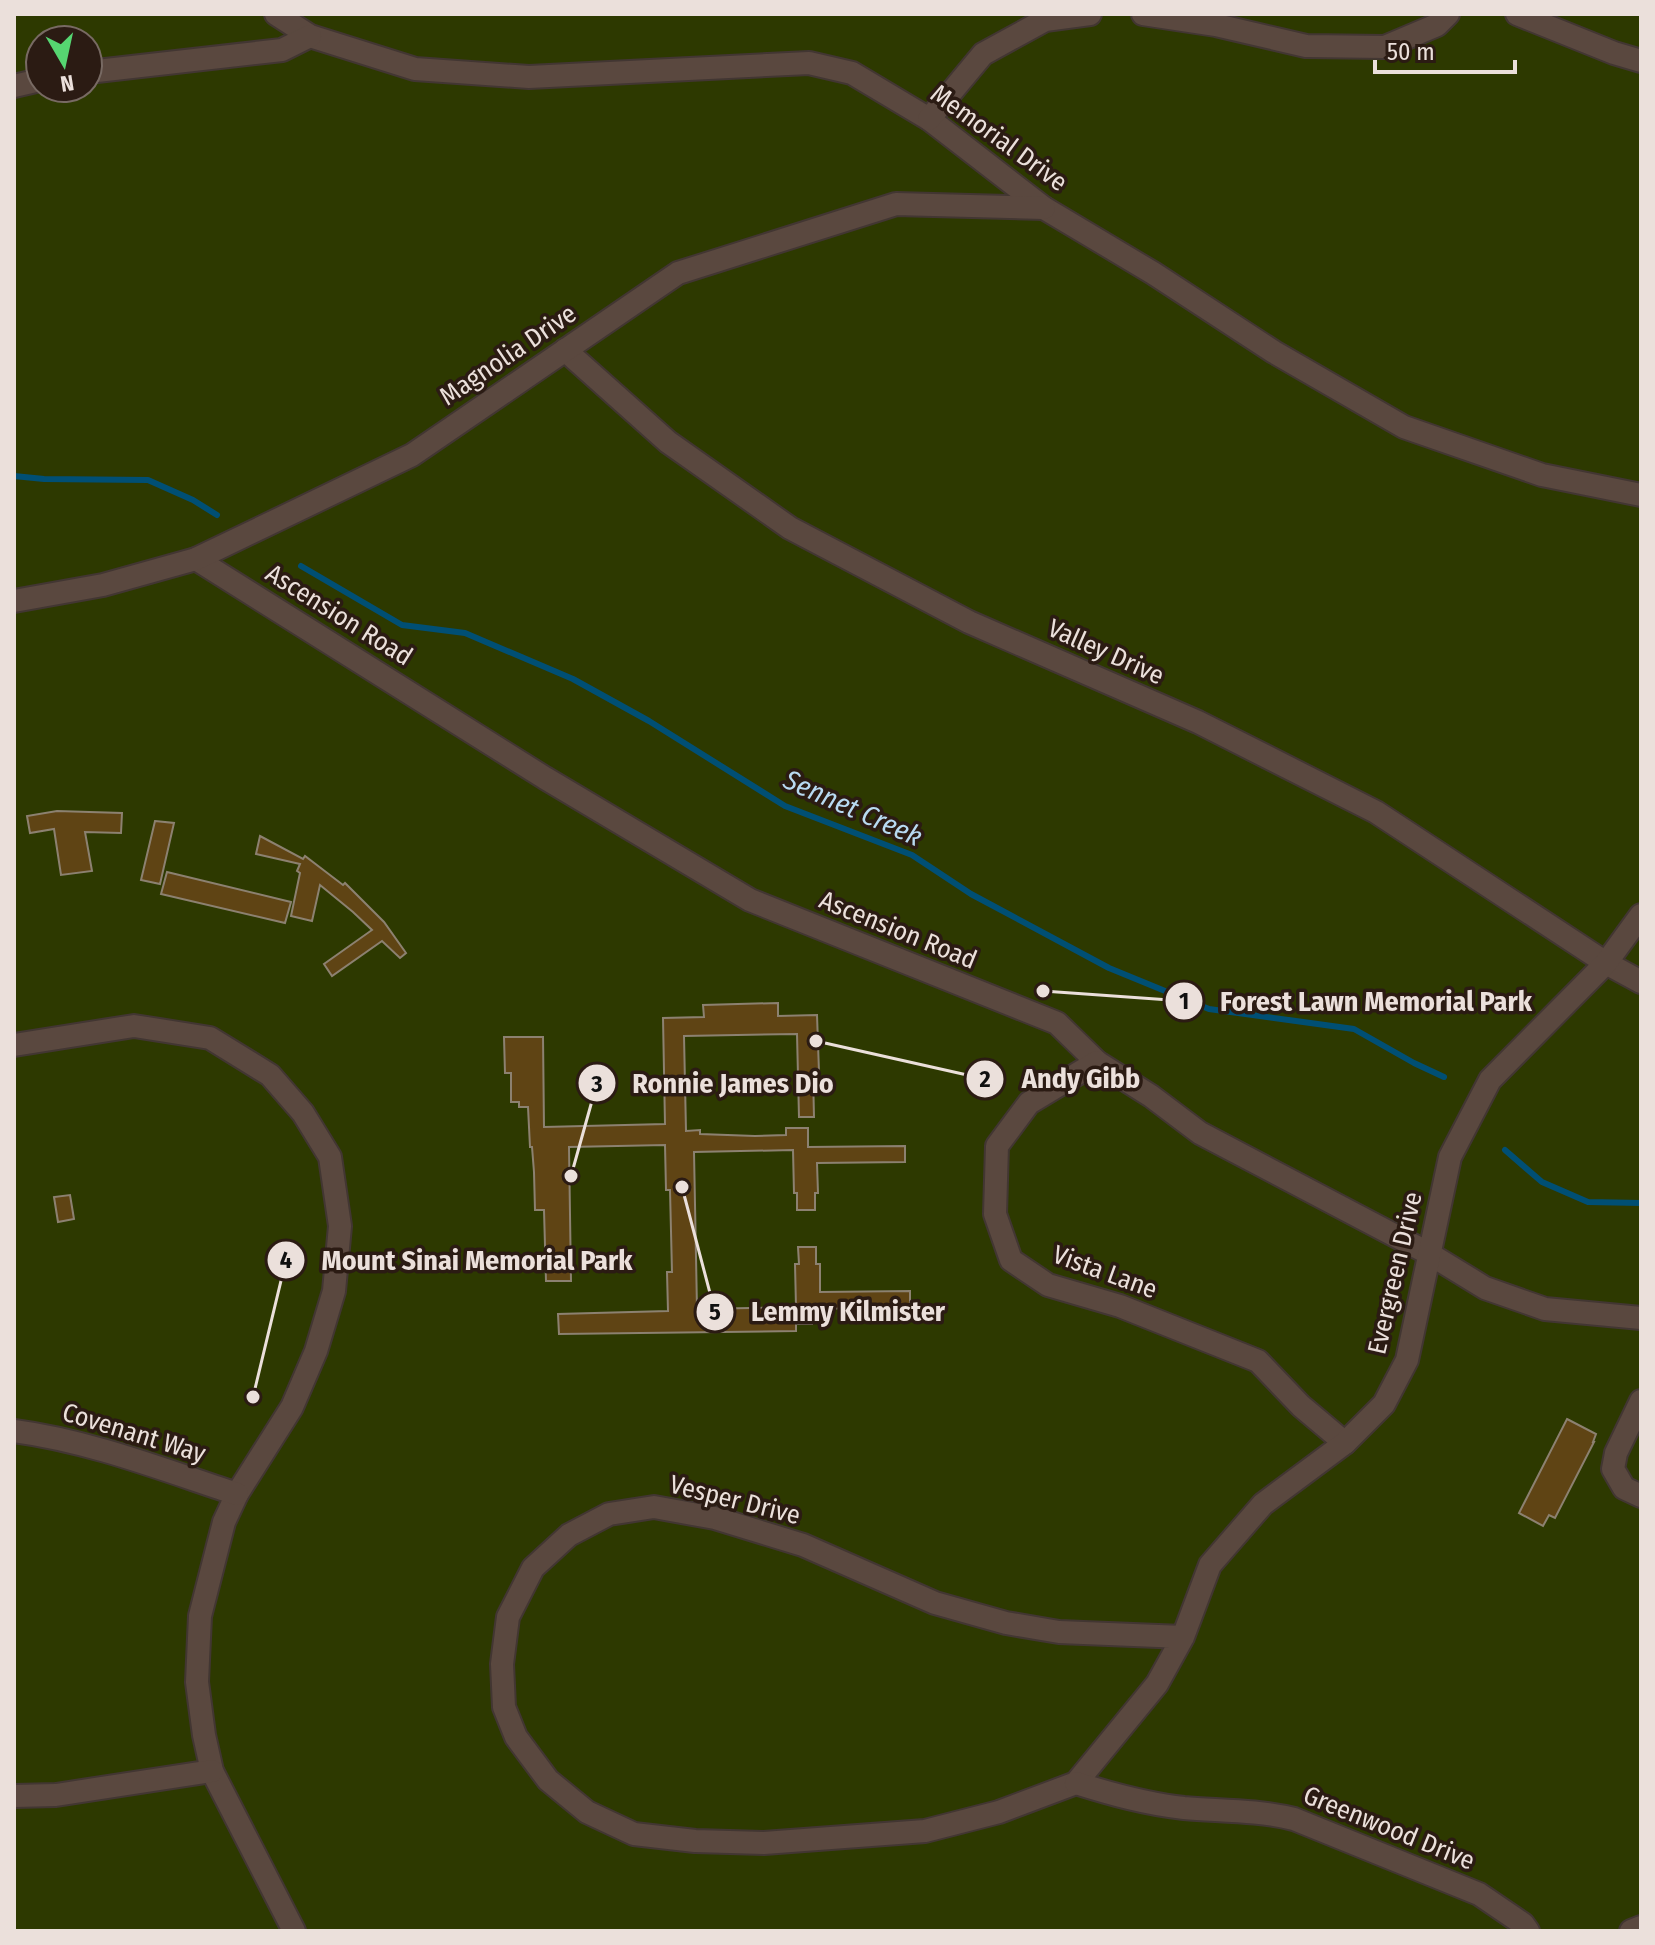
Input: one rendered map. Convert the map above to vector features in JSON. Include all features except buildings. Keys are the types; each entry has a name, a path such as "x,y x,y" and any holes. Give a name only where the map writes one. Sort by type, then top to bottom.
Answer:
{"lane":[{"name":"Memorial Drive","path":"276,14 310,36 415,69 529,77 809,63 852,73 929,119 1044,208 1153,273 1274,352 1404,427 1542,475 1641,495"},
{"path":"929,119 983,54 1045,20 1090,14"},
{"path":"1143,14 1216,25 1306,46 1385,47 1437,25 1448,14"},
{"path":"1517,14 1641,61"},
{"path":"104,70 282,50 310,36"},
{"name":"Magnolia Drive","path":"14,601 103,585 196,559 412,455 678,273 896,204 1044,208"},
{"name":"Valley Drive","path":"565,350 668,442 790,528 969,622 1198,722 1376,812 1606,963 1641,982"},
{"name":"Ascension Road","path":"196,559 545,778 750,900 1057,1023 1097,1062 1151,1096 1200,1133 1428,1253 1485,1288 1545,1309 1641,1318"},
{"name":"Evergreen Drive","path":"1076,1783 1157,1684 1183,1637 1210,1565 1263,1504 1345,1443 1384,1404 1407,1360 1450,1157 1490,1080 1606,963 1640,918"},
{"path":"14,1045 134,1026 210,1038 270,1075 303,1113 330,1157 340,1226 334,1291 316,1351 292,1407 237,1494 224,1522 200,1616 197,1682 212,1771 294,1931"},
{"name":"Vista Lane","path":"1097,1062 1029,1103 997,1146 995,1214 1011,1260 1048,1285 1120,1306 1258,1361 1301,1406 1345,1443"},
{"path":"1641,1401 1616,1453 1613,1469 1624,1488 1641,1496"},
{"name":"Covenant Way","path":"14,1431 46,1435 237,1494"},
{"name":"Vesper Drive","path":"1076,1783 999,1812 925,1831 764,1843 695,1841 634,1834 587,1812 548,1780 516,1737 504,1707 502,1664 508,1617 533,1568 569,1535 609,1514 654,1507 715,1518 803,1545 935,1603 1006,1623 1059,1632 1183,1637"},
{"path":"14,1796 56,1795 212,1771"},
{"name":"Greenwood Drive","path":"1076,1783 1122,1797 1181,1808 1267,1813 1294,1819 1479,1894 1523,1924 1528,1931"},
{"path":"1631,1931 1641,1927"}],"green space":[{"path":"14,14 1641,14 1641,1931 14,1931"}],"waterway":[{"name":"Sennet Creek","path":"14,476 148,480 193,500 217,515"},
{"name":"Sennet Creek","path":"301,566 402,625 465,633 573,679 649,721 785,806 912,855 971,894 1109,968 1209,1009 1354,1029 1444,1077"},
{"name":"Sennet Creek","path":"1505,1150 1542,1182 1588,1202 1641,1203"}],"place":[{"name":"Forest Lawn Memorial Park","path":"1043,991"},
{"name":"Andy Gibb","path":"816,1041"},
{"name":"Ronnie James Dio","path":"571,1176"},
{"name":"Lemmy Kilmister","path":"682,1187"},
{"name":"Mount Sinai Memorial Park","path":"253,1397"}]}
